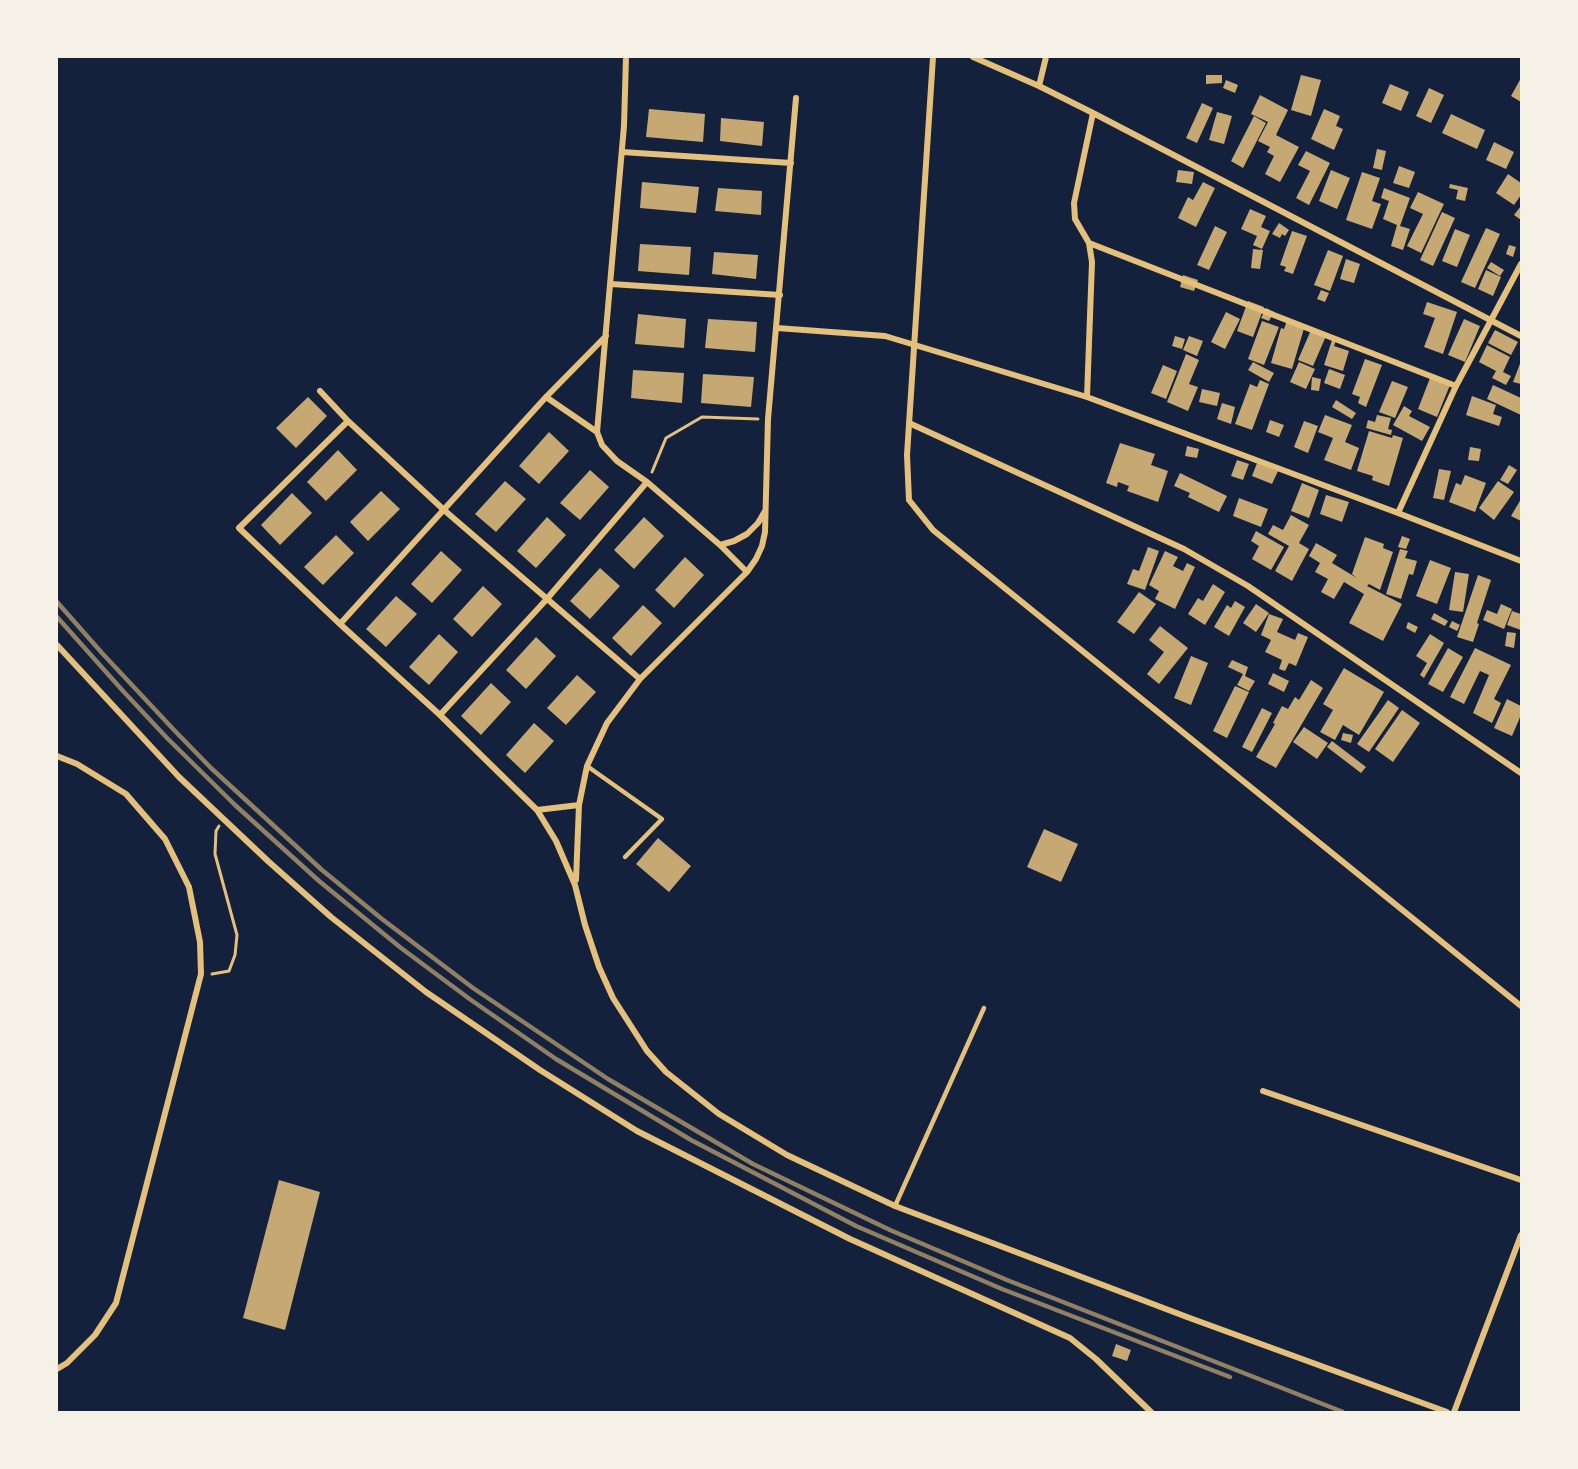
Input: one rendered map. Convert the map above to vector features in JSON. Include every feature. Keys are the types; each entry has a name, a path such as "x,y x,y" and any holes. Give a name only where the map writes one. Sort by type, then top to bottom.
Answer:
{"street":[{"path":"626,57 622,152 597,432 602,446 617,461 647,482 720,545 747,572"},
{"path":"933,57 907,455 909,500 933,530 1521,1006"},
{"path":"974,57 1093,113 1521,336"},
{"path":"1039,86 1046,57"},
{"path":"575,885 579,805 587,766 607,723 640,680 747,572 762,546 765,532 768,419 796,98"},
{"path":"1087,396 1092,262 1089,243 1075,219 1074,202 1093,113"},
{"path":"622,152 790,163"},
{"path":"1089,243 1456,386"},
{"path":"1398,513 1456,386 1521,264"},
{"path":"611,284 780,295"},
{"path":"777,328 885,336 1087,396 1521,561"},
{"path":"340,624 546,397 606,336"},
{"path":"320,391 348,421 444,510 640,680"},
{"path":"546,397 597,432"},
{"path":"348,421 238,528 440,715 537,810 556,841 575,885 599,967 613,998 647,1051 666,1072 719,1114 760,1139 831,1177 895,1206 1198,1321 1447,1412"},
{"path":"909,423 1184,549 1248,586 1521,773"},
{"path":"440,715 546,600 647,482"},
{"path":"720,545 747,534 758,523 765,510"},
{"path":"57,645 179,777 322,909 426,993 636,1131 850,1239 1070,1338 1096,1359 1151,1412"},
{"path":"57,756 77,764 126,794 165,839 189,886 200,942 201,975 116,1303 95,1335 67,1364 57,1369"},
{"path":"537,810 579,805"},
{"path":"1263,1091 1521,1180"},
{"path":"1454,1412 1521,1235"}],"lane":[{"path":"587,766 662,819 625,857"},
{"path":"895,1206 984,1008"}],"path":[{"path":"647,482 666,438 702,417 768,419"},
{"path":"201,975 229,971 235,955 237,935 215,854 216,831 223,818"}],"building":[{"path":"1206,75 1222,75 1222,83 1206,84"},
{"path":"1301,75 1321,80 1311,116 1291,110"},
{"path":"1521,78 1521,102 1511,96"},
{"path":"1226,80 1238,85 1235,93 1223,88"},
{"path":"1390,84 1409,92 1401,111 1382,103"},
{"path":"1429,88 1444,95 1431,123 1416,116"},
{"path":"1260,95 1288,110 1276,135 1299,147 1280,182 1265,174 1274,156 1267,152 1270,147 1258,141 1268,122 1251,114"},
{"path":"1202,103 1213,108 1197,143 1186,138"},
{"path":"649,109 705,114 703,142 646,137"},
{"path":"1324,109 1340,116 1336,126 1343,129 1334,150 1311,139"},
{"path":"1217,112 1232,116 1224,144 1209,140"},
{"path":"1451,114 1485,130 1477,149 1442,133"},
{"path":"1254,116 1266,123 1243,168 1231,161"},
{"path":"721,118 764,122 762,146 720,141"},
{"path":"1494,142 1514,152 1506,169 1486,160"},
{"path":"1377,149 1386,151 1382,170 1373,168"},
{"path":"1306,151 1330,163 1309,205 1296,198 1310,171 1298,165"},
{"path":"1399,166 1415,172 1409,188 1393,183"},
{"path":"1178,170 1194,172 1192,184 1176,182"},
{"path":"1331,170 1350,178 1337,209 1319,201"},
{"path":"1362,172 1380,178 1372,201 1381,204 1372,229 1346,220"},
{"path":"1508,174 1521,183 1521,195 1514,205 1496,193"},
{"path":"642,182 699,187 696,213 640,208"},
{"path":"1203,182 1215,188 1196,227 1178,218 1188,197 1193,200"},
{"path":"1450,184 1468,188 1465,201 1456,199 1458,190 1449,188"},
{"path":"718,188 762,191 761,215 715,211"},
{"path":"1384,188 1410,198 1400,226 1410,229 1403,250 1391,246 1397,225 1383,219 1389,201 1381,198"},
{"path":"1418,192 1444,204 1421,253 1407,246 1423,214 1410,208"},
{"path":"1521,206 1521,220 1514,215"},
{"path":"1250,209 1266,216 1261,227 1270,231 1262,249 1253,245 1257,236 1241,229"},
{"path":"1442,212 1455,218 1433,266 1420,260"},
{"path":"1279,223 1289,230 1285,236 1282,234 1280,238 1272,234"},
{"path":"1215,226 1227,232 1209,270 1197,265"},
{"path":"1486,228 1500,234 1475,288 1461,282"},
{"path":"1455,229 1470,235 1457,267 1442,261"},
{"path":"1292,231 1307,236 1293,274 1284,271 1286,267 1280,265"},
{"path":"640,244 691,247 689,275 638,271"},
{"path":"1509,245 1516,247 1513,257 1506,254"},
{"path":"1253,249 1263,250 1260,269 1251,268"},
{"path":"1328,250 1343,256 1330,291 1314,285"},
{"path":"714,252 758,255 756,279 712,274"},
{"path":"1346,259 1360,264 1354,283 1340,279"},
{"path":"1491,262 1504,270 1500,276 1487,268"},
{"path":"1486,270 1501,277 1493,296 1478,289"},
{"path":"1183,275 1198,280 1194,291 1180,287"},
{"path":"1321,290 1329,293 1325,302 1317,299"},
{"path":"1248,301 1264,307 1253,337 1237,331"},
{"path":"1427,302 1457,312 1443,354 1424,347 1435,318 1423,314"},
{"path":"1266,308 1274,312 1269,321 1261,318"},
{"path":"1226,312 1240,319 1225,349 1211,342"},
{"path":"638,314 686,319 684,348 635,344"},
{"path":"708,319 757,322 755,352 705,348"},
{"path":"1464,319 1480,326 1465,362 1448,355"},
{"path":"1287,320 1305,325 1292,369 1271,363 1281,328 1284,329"},
{"path":"1262,321 1279,327 1264,365 1248,359"},
{"path":"1311,330 1326,336 1313,366 1298,360"},
{"path":"1495,330 1518,342 1511,355 1488,343"},
{"path":"1175,336 1185,339 1182,349 1172,346"},
{"path":"1189,336 1203,341 1197,356 1183,350"},
{"path":"1333,337 1337,338 1334,346 1349,351 1343,371 1324,365"},
{"path":"1487,345 1510,357 1503,372 1511,376 1506,385 1492,378 1496,371 1479,362"},
{"path":"1186,354 1199,360 1189,384 1198,387 1188,411 1167,402"},
{"path":"1365,359 1382,365 1366,407 1358,403 1360,397 1352,394"},
{"path":"1521,361 1521,384 1513,382"},
{"path":"1253,362 1274,373 1269,382 1248,370"},
{"path":"1299,362 1315,369 1306,389 1290,382"},
{"path":"1163,365 1177,371 1166,399 1151,393"},
{"path":"1329,369 1345,375 1340,389 1324,383"},
{"path":"633,370 684,373 682,403 631,398"},
{"path":"703,374 754,377 751,407 701,403"},
{"path":"1312,377 1321,379 1319,391 1311,390"},
{"path":"1430,378 1450,385 1437,417 1418,409"},
{"path":"1260,380 1269,384 1252,430 1235,424 1250,384 1257,387"},
{"path":"1392,381 1408,387 1395,418 1379,412"},
{"path":"1493,385 1521,398 1521,415 1487,399"},
{"path":"1202,389 1220,393 1217,406 1199,402"},
{"path":"1472,396 1496,405 1493,414 1502,417 1499,426 1466,415"},
{"path":"308,397 327,416 296,448 276,428"},
{"path":"1336,400 1356,413 1352,419 1332,407"},
{"path":"1222,403 1235,407 1231,424 1217,419"},
{"path":"1404,406 1412,411 1409,416 1430,427 1422,441 1393,425"},
{"path":"1325,415 1352,425 1345,442 1359,448 1351,470 1324,460 1333,438 1318,432"},
{"path":"1377,415 1391,418 1388,429 1392,430 1391,435 1366,428 1368,420 1375,422"},
{"path":"1270,420 1284,425 1279,437 1266,432"},
{"path":"1304,421 1318,426 1308,453 1294,447"},
{"path":"1369,431 1392,438 1393,435 1403,438 1389,486 1372,480 1373,476 1357,471"},
{"path":"549,432 569,451 539,484 519,466"},
{"path":"1120,443 1155,454 1151,465 1168,471 1158,502 1127,491 1129,486 1118,482 1117,487 1106,483"},
{"path":"1187,446 1199,449 1197,458 1185,456"},
{"path":"1470,447 1481,449 1479,461 1468,460"},
{"path":"338,450 357,470 326,501 307,482"},
{"path":"1237,460 1249,464 1243,480 1231,476"},
{"path":"1257,463 1278,471 1272,484 1252,476"},
{"path":"1509,465 1517,470 1508,484 1500,480"},
{"path":"1439,469 1451,471 1444,500 1433,498"},
{"path":"590,470 609,487 580,520 560,503"},
{"path":"1180,473 1227,496 1219,512 1188,497 1190,493 1174,486"},
{"path":"1465,475 1486,483 1475,512 1449,502 1456,483 1461,485"},
{"path":"505,481 526,499 496,532 475,514"},
{"path":"1498,481 1514,492 1494,520 1479,508"},
{"path":"1302,483 1319,490 1309,518 1291,511"},
{"path":"381,491 400,509 368,541 350,522"},
{"path":"292,493 312,513 280,545 261,525"},
{"path":"1326,495 1349,502 1342,522 1320,514"},
{"path":"1239,498 1268,509 1261,527 1233,516"},
{"path":"1521,499 1521,521 1511,516"},
{"path":"1291,515 1309,525 1299,543 1309,549 1292,581 1275,571 1289,546 1268,534 1273,525 1283,530"},
{"path":"547,517 566,535 536,568 517,551"},
{"path":"644,517 664,536 634,569 614,550"},
{"path":"1256,531 1284,547 1271,570 1252,559 1259,546 1251,541"},
{"path":"336,535 354,553 323,585 304,567"},
{"path":"1402,536 1410,539 1406,549 1398,547"},
{"path":"1365,537 1384,544 1383,548 1393,552 1380,590 1369,584 1367,586 1402,604 1383,641 1349,623 1364,594 1344,582 1334,599 1321,592 1328,579 1315,572 1320,563 1309,556 1316,543 1337,555 1332,563 1357,578 1352,574"},
{"path":"1148,547 1159,551 1145,590 1127,584 1133,569 1139,571"},
{"path":"1400,549 1408,551 1405,558 1417,561 1413,575 1409,574 1401,599 1386,594"},
{"path":"441,551 462,570 432,603 411,584"},
{"path":"1165,551 1178,557 1173,566 1183,571 1187,563 1195,567 1175,609 1155,599 1159,591 1149,585"},
{"path":"685,557 704,575 674,608 655,590"},
{"path":"1430,560 1451,568 1437,604 1416,596"},
{"path":"600,568 620,586 590,619 570,601"},
{"path":"1455,572 1469,574 1463,612 1449,610"},
{"path":"1478,575 1491,580 1473,642 1457,637"},
{"path":"1213,584 1225,592 1205,625 1188,614 1198,598 1203,601"},
{"path":"483,586 502,604 472,637 453,619"},
{"path":"1139,592 1156,604 1134,634 1117,622"},
{"path":"396,596 417,614 386,647 366,629"},
{"path":"1235,601 1245,607 1229,636 1214,627 1227,605 1231,608"},
{"path":"1256,604 1269,613 1256,632 1243,623"},
{"path":"1501,604 1512,609 1504,629 1483,620 1487,610 1497,614"},
{"path":"643,605 662,623 631,656 612,638"},
{"path":"1512,611 1521,614 1521,630 1507,625"},
{"path":"1434,613 1448,621 1445,626 1431,619"},
{"path":"1269,614 1283,619 1277,632 1295,640 1298,633 1308,637 1296,666 1289,663 1285,671 1279,669 1282,660 1265,652 1271,640 1261,635"},
{"path":"1452,621 1460,625 1457,631 1449,627"},
{"path":"1408,622 1418,627 1415,633 1406,628"},
{"path":"1160,626 1188,648 1159,684 1147,674 1164,652 1149,640"},
{"path":"1507,632 1516,633 1514,648 1505,646"},
{"path":"439,634 458,652 429,685 409,667"},
{"path":"1430,634 1444,643 1424,678 1420,675 1427,663 1416,656"},
{"path":"536,637 556,656 526,689 506,670"},
{"path":"1448,648 1463,657 1443,692 1428,684"},
{"path":"1475,648 1511,665 1494,699 1501,703 1492,723 1473,713 1489,675 1480,671 1464,704 1450,697"},
{"path":"1191,656 1208,663 1191,705 1174,698"},
{"path":"1232,660 1248,667 1245,676 1255,681 1249,691 1237,685 1243,674 1228,667"},
{"path":"1344,668 1384,692 1359,735 1343,725 1335,740 1320,732 1333,710 1323,704"},
{"path":"1273,673 1289,681 1284,692 1268,684"},
{"path":"577,675 596,692 566,725 547,708"},
{"path":"1311,680 1323,688 1276,768 1256,757 1275,724 1273,723 1282,706 1288,709 1295,697 1299,700"},
{"path":"491,683 511,702 481,735 461,716"},
{"path":"1235,686 1249,692 1227,738 1213,731"},
{"path":"1507,699 1521,706 1521,715 1512,736 1494,728"},
{"path":"1388,700 1399,708 1369,752 1357,744"},
{"path":"1262,708 1272,713 1252,752 1242,747"},
{"path":"1402,710 1420,723 1393,762 1375,749"},
{"path":"534,723 554,741 525,773 506,755"},
{"path":"1304,727 1328,743 1317,759 1293,742"},
{"path":"1343,733 1353,735 1351,743 1341,740"},
{"path":"1332,741 1366,767 1361,773 1327,747"},
{"path":"1044,829 1078,844 1061,882 1027,867"},
{"path":"658,838 691,866 669,892 636,864"},
{"path":"279,1180 320,1192 285,1330 243,1318"},
{"path":"1116,1344 1131,1350 1127,1361 1112,1356"}],"railway":[{"path":"57,602 211,768 322,870 473,988 608,1079 753,1164 890,1230 1007,1280 1343,1412"},
{"path":"57,617 167,738 235,805 319,881 401,948 556,1059 691,1140 856,1226 1002,1289 1230,1377"}]}
